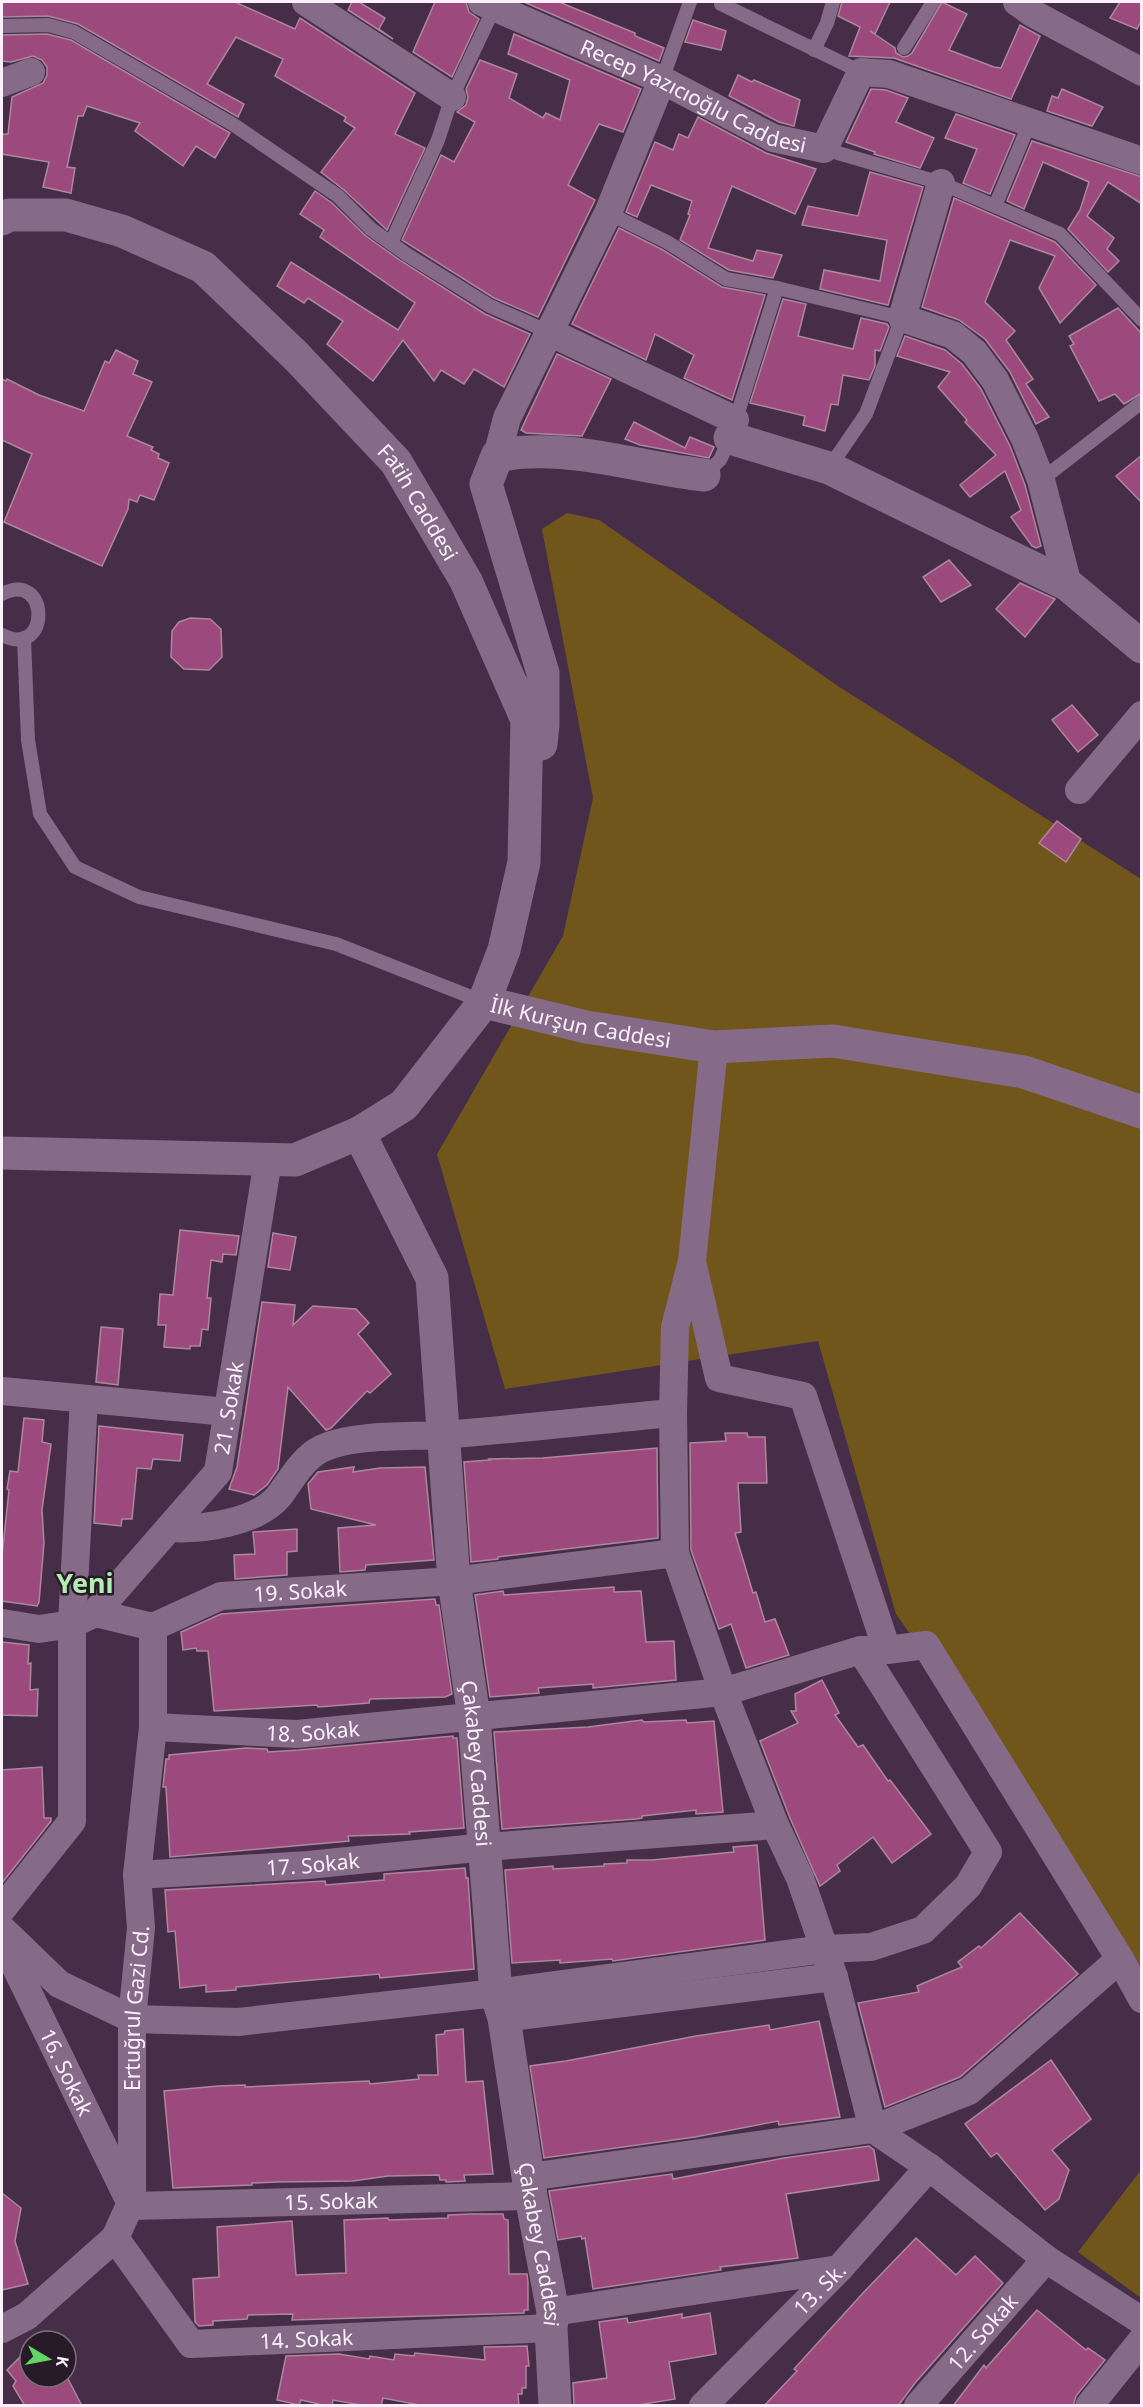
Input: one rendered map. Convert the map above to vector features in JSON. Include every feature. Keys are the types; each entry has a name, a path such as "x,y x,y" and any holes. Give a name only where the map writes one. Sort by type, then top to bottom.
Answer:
{"street":[{"path":"306,2 452,97"},
{"path":"1017,2 1034,14 1142,72"},
{"name":"Recep Yazıcıoğlu Caddesi","path":"488,5 662,80 773,138 824,149 861,72"},
{"path":"2,83 31,72"},
{"path":"861,72 889,74 1142,161"},
{"path":"524,862 543,725 543,673 486,484 497,456 507,418 608,213 662,80"},
{"path":"941,183 902,318 953,334 974,352 995,380 1041,480 1068,585"},
{"name":"Fatih Caddesi","path":"2,219 9,215 66,215 122,231 203,267 296,356 396,462 465,581 527,720 524,862 504,950 484,1002"},
{"path":"549,332 733,429 829,468 1068,585 1142,647"},
{"path":"497,456 530,452 586,455 646,468 704,476"},
{"path":"1079,790 1142,715"},
{"name":"İlk Kurşun Caddesi","path":"2,1153 295,1160 359,1133 404,1105 484,1002 586,1027 714,1047 833,1041 1024,1072 1142,1112"},
{"path":"714,1047 692,1262 675,1327 673,1413 675,1553 723,1692 775,1825 800,1878 834,1977 873,2129 929,2168 1046,2259 1142,2321"},
{"name":"Çakabey Caddesi","path":"359,1133 432,1278 454,1581 474,1717 500,2006 551,2320 555,2406"},
{"name":"21. Sokak","path":"83,1618 169,1528 218,1472 268,1160"},
{"path":"500,2006 824,1949 871,1947 923,1930 968,1886 988,1852 874,1650 803,1396 719,1378 692,1262"},
{"path":"2,1391 228,1412"},
{"path":"2,1909 72,1821 83,1618 84,1399"},
{"path":"169,1528 205,1528 249,1516 266,1508 277,1498 309,1456 322,1448 356,1440 444,1435 673,1413"},
{"name":"19. Sokak","path":"153,1627 221,1596 454,1581 675,1553"},
{"path":"2,1623 39,1629 83,1618 153,1627"},
{"name":"Ertuğrul Gazi Cd.","path":"2,2330 27,2316 115,2238 129,2207 132,2206 132,2019 141,1928 137,1875 153,1727 153,1627"},
{"name":"18. Sokak","path":"153,1727 297,1734 723,1692 874,1650 926,1645 1120,1959"},
{"name":"17. Sokak","path":"137,1875 308,1865 486,1847 775,1825"},
{"path":"2,1929 59,1984 132,2019 238,2022 500,2006 834,1977"},
{"name":"16. Sokak","path":"2,1939 132,2206"},
{"path":"1120,1959 1142,1999"},
{"name":"15. Sokak","path":"132,2206 530,2186 873,2129 969,2091 1120,1959"},
{"name":"13. Sk.","path":"703,2406 839,2269 929,2168"},
{"name":"14. Sokak","path":"115,2238 191,2344 551,2320"},
{"name":"12. Sokak","path":"918,2406 1046,2259"},
{"path":"551,2320 839,2269"},
{"path":"1089,2406 1142,2340"}],"lane":[{"path":"662,80 690,2"},
{"path":"722,2 861,72"},
{"path":"814,50 827,23 833,2"},
{"path":"904,48 933,2"},
{"path":"391,243 438,140 452,97 488,5"},
{"path":"2,26 48,25 74,32 244,132 338,196 371,229 490,306 549,332"},
{"path":"998,199 1030,122"},
{"path":"824,149 941,183 1060,234 1142,320"},
{"path":"608,213 667,242 726,279 777,288 902,318 866,414 829,468"},
{"path":"704,476 720,460 733,429 777,288"},
{"path":"1041,480 1142,402"},
{"path":"2,594 11,590 19,590 33,598 37,604 39,620 31,633 24,638 8,639 2,635"},
{"path":"24,638 28,740 40,814 75,867 139,897 336,944 484,1002"}],"shaded area":[{"path":"567,513 599,520 838,686 1141,879 1141,1967 896,1614 818,1341 505,1389 437,1154 563,936 593,798 542,529"},
{"path":"1141,2170 1141,2298 1078,2252"}],"building":[{"path":"2,2 235,2 295,29 300,18 415,93 395,134 425,148 387,230 321,172 355,128 344,121 346,117 275,76 283,59 236,37 207,84 244,104 238,117 78,24 48,16 2,17"},
{"path":"352,2 359,2 385,18 379,29 393,39 348,10"},
{"path":"435,2 466,2 469,12 479,19 452,77 413,52"},
{"path":"524,2 559,2 635,33 635,36 664,48 659,61"},
{"path":"842,2 890,2 875,34 870,31 895,48 896,53 903,57 912,53 942,2 967,14 949,50 994,67 1001,68 1020,25 1040,36 1011,99 894,58 849,56 860,27 838,16"},
{"path":"1120,2 1142,2 1142,19 1137,29 1110,18"},
{"path":"693,20 726,31 721,50 685,42"},
{"path":"47,34 71,40 230,133 215,158 196,146 183,166 135,131 140,123 87,106 83,116 78,116 67,167 75,168 71,193 43,187 49,162 2,154 2,134 8,134 12,97 43,83 47,75 47,67 42,60 33,56 11,62 2,61 2,35"},
{"path":"514,34 641,89 623,132 599,124 568,185 595,200 538,317 494,298 402,240 441,155 454,162 475,122 457,112 466,105 468,97 466,89 480,60 517,74 509,98 543,118 546,113 560,120 570,80 508,54"},
{"path":"738,75 800,100 794,126 779,122 729,96"},
{"path":"871,89 886,90 908,98 896,122 934,138 920,168 874,154 875,152 846,142"},
{"path":"1062,89 1103,107 1092,126 1047,111 1052,96 1058,98"},
{"path":"956,114 1015,135 990,194 963,183 977,149 945,138"},
{"path":"698,117 766,153 816,169 795,214 732,186 708,248 753,261 757,250 782,255 773,278 729,270 680,240 690,215 688,214 692,201 651,185 637,217 626,212 655,142 673,150 679,134 688,138"},
{"path":"1032,141 1142,177 1142,204 1108,182 1087,216 1114,238 1107,249 1119,261 1108,272 1068,229 1080,210 1089,182 1043,162 1024,209 1007,201"},
{"path":"870,172 923,187 888,305 820,289 824,270 880,281 887,240 802,225 808,206 858,216"},
{"path":"315,191 332,203 366,236 401,261 485,314 530,334 504,387 474,369 464,384 441,370 434,381 403,340 373,381 327,344 343,321 308,298 304,303 277,286 291,262 398,330 415,303 320,237 324,230 300,214"},
{"path":"954,198 1055,242 1096,285 1060,323 1039,288 1055,256 1010,240 985,302 1015,331 1006,340 1033,379 1026,384 1049,417 1036,424 1010,372 985,339 959,320 922,307"},
{"path":"619,228 663,250 722,287 765,295 732,400 684,378 694,355 655,334 646,360 572,324"},
{"path":"783,299 806,304 798,336 853,349 861,318 887,324 889,327 880,351 875,350 875,366 869,380 843,375 838,405 831,404 825,431 803,425 805,416 750,403"},
{"path":"1118,308 1142,334 1142,393 1124,404 1115,394 1099,401 1070,346 1074,344 1069,336"},
{"path":"905,336 945,350 962,364 981,389 1010,446 1025,485 1041,546 1036,548 1032,546 1011,517 1021,510 1005,471 970,497 960,485 996,455 965,422 967,420 938,387 950,372 897,356"},
{"path":"116,350 138,361 133,374 152,382 127,436 153,447 151,450 159,454 158,458 169,463 154,500 140,495 137,502 129,499 128,509 102,566 4,522 32,454 2,440 2,379 6,381 7,379 39,395 84,411 105,361 109,363"},
{"path":"557,354 611,379 582,436 526,433 521,430"},
{"path":"634,422 685,448 690,437 714,447 709,458 640,445 625,439"},
{"path":"1142,455 1142,503 1116,476"},
{"path":"949,560 971,585 941,602 923,577"},
{"path":"1020,583 1055,599 1025,637 996,609"},
{"path":"190,618 210,619 221,629 222,657 209,670 184,669 171,657 172,631 179,622"},
{"path":"1072,705 1098,735 1078,752 1052,720"},
{"path":"1057,821 1081,839 1066,862 1039,843"},
{"path":"180,1230 239,1236 236,1255 223,1254 222,1262 211,1260 207,1298 211,1298 208,1330 202,1329 200,1346 190,1346 190,1349 164,1347 166,1325 158,1325 160,1294 173,1295"},
{"path":"273,1233 296,1237 290,1270 268,1267"},
{"path":"262,1302 295,1305 293,1325 313,1306 356,1309 369,1323 358,1334 391,1374 370,1393 367,1391 331,1428 326,1430 288,1387 278,1469 267,1485 254,1495 229,1489 237,1467"},
{"path":"101,1327 123,1329 118,1385 96,1382"},
{"path":"24,1418 44,1420 42,1442 51,1444 42,1510 44,1543 37,1606 2,1601 2,1556 9,1490 7,1489 10,1471 18,1472"},
{"path":"99,1426 183,1435 180,1461 153,1459 151,1469 137,1468 132,1519 122,1519 121,1526 94,1523"},
{"path":"725,1433 747,1433 748,1437 765,1437 767,1483 738,1483 741,1532 735,1533 753,1593 756,1592 765,1622 775,1619 789,1655 746,1668 731,1624 719,1629 691,1550 690,1443 726,1441"},
{"path":"657,1448 658,1538 471,1562 464,1462"},
{"path":"354,1467 353,1472 380,1468 425,1467 434,1560 366,1565 365,1570 340,1572 338,1528 376,1525 311,1509 308,1484 318,1472"},
{"path":"297,1529 297,1551 287,1552 287,1575 235,1579 234,1555 255,1554 253,1532"},
{"path":"614,1587 614,1592 641,1591 646,1642 674,1641 676,1680 593,1688 593,1684 538,1688 539,1693 490,1697 475,1595 503,1591 504,1595"},
{"path":"435,1599 436,1605 439,1605 452,1694 445,1697 370,1699 369,1703 318,1707 317,1705 214,1711 208,1651 197,1651 196,1648 183,1650 181,1632 221,1614"},
{"path":"2,1642 29,1645 30,1690 38,1689 37,1716 2,1715"},
{"path":"822,1680 839,1713 835,1715 858,1747 863,1745 888,1781 890,1780 931,1834 892,1863 873,1837 837,1865 840,1871 820,1886 760,1741 798,1723 791,1711 796,1711 795,1694"},
{"path":"642,1720 644,1722 686,1720 687,1723 714,1721 723,1812 696,1814 696,1810 642,1816 636,1819 502,1829 494,1732 588,1727"},
{"path":"453,1736 457,1738 464,1828 409,1832 410,1834 348,1836 349,1841 170,1857 166,1787 163,1787 166,1759 169,1759 169,1755 246,1748 267,1749 268,1752 299,1750"},
{"path":"42,1767 44,1818 51,1818 51,1821 2,1883 2,1770"},
{"path":"757,1845 765,1940 613,1961 612,1959 560,1963 560,1960 512,1963 505,1870 553,1866 553,1869 604,1866 604,1864 627,1863 627,1860 652,1860 734,1852 733,1847"},
{"path":"465,1868 466,1878 468,1878 474,1969 380,1978 379,1974 236,1987 236,1990 206,1992 206,1985 180,1988 175,1931 168,1932 165,1890 325,1881 326,1885 384,1880 384,1874"},
{"path":"1020,1913 1078,1974 960,2077 885,2107 858,2003 919,1992 917,1986 962,1967 958,1962 979,1946 981,1948"},
{"path":"819,2021 840,2117 779,2125 778,2121 695,2137 544,2158 530,2066 696,2036 769,2025 770,2030"},
{"path":"463,2029 466,2082 483,2081 493,2174 464,2175 465,2181 446,2182 446,2180 440,2180 439,2175 388,2176 353,2181 277,2182 173,2188 164,2091 245,2085 245,2087 369,2081 370,2084 419,2079 418,2075 438,2075 436,2035 444,2034 445,2031"},
{"path":"1051,2060 1091,2119 1052,2150 1069,2170 1059,2199 1045,2210 997,2153 991,2157 965,2124"},
{"path":"869,2146 874,2150 879,2180 786,2194 798,2258 720,2267 721,2270 593,2289 585,2238 582,2239 581,2236 558,2240 549,2191 672,2174 673,2179 784,2158"},
{"path":"2,2193 21,2208 15,2241 28,2284 2,2290"},
{"path":"503,2214 504,2219 508,2220 509,2274 527,2274 528,2310 524,2310 524,2313 292,2320 293,2314 248,2315 247,2319 213,2321 213,2325 199,2326 195,2322 193,2279 219,2277 217,2227 292,2221 296,2275 346,2273 344,2220 448,2218 448,2215"},
{"path":"916,2238 956,2275 975,2256 1003,2283 915,2383 898,2406 764,2406 797,2371 794,2369"},
{"path":"1037,2310 1086,2350 1088,2348 1105,2360 1076,2396 1073,2406 953,2406 984,2365 986,2368"},
{"path":"710,2313 716,2354 669,2362 675,2399 632,2406 574,2406 573,2383 607,2378 599,2322 627,2318 628,2323 682,2314 682,2318"},
{"path":"527,2346 529,2366 526,2366 526,2388 522,2388 522,2394 518,2394 519,2406 425,2406 383,2398 381,2406 333,2400 332,2406 327,2406 301,2400 299,2405 277,2400 286,2356 339,2354 394,2360 395,2354 414,2356 415,2353 485,2360 484,2347"},
{"path":"18,2359 18,2389 73,2389 82,2406 25,2406 13,2386 16,2381 7,2370"}],"district":[{"name":"Yeni","path":"85,1582"}]}
